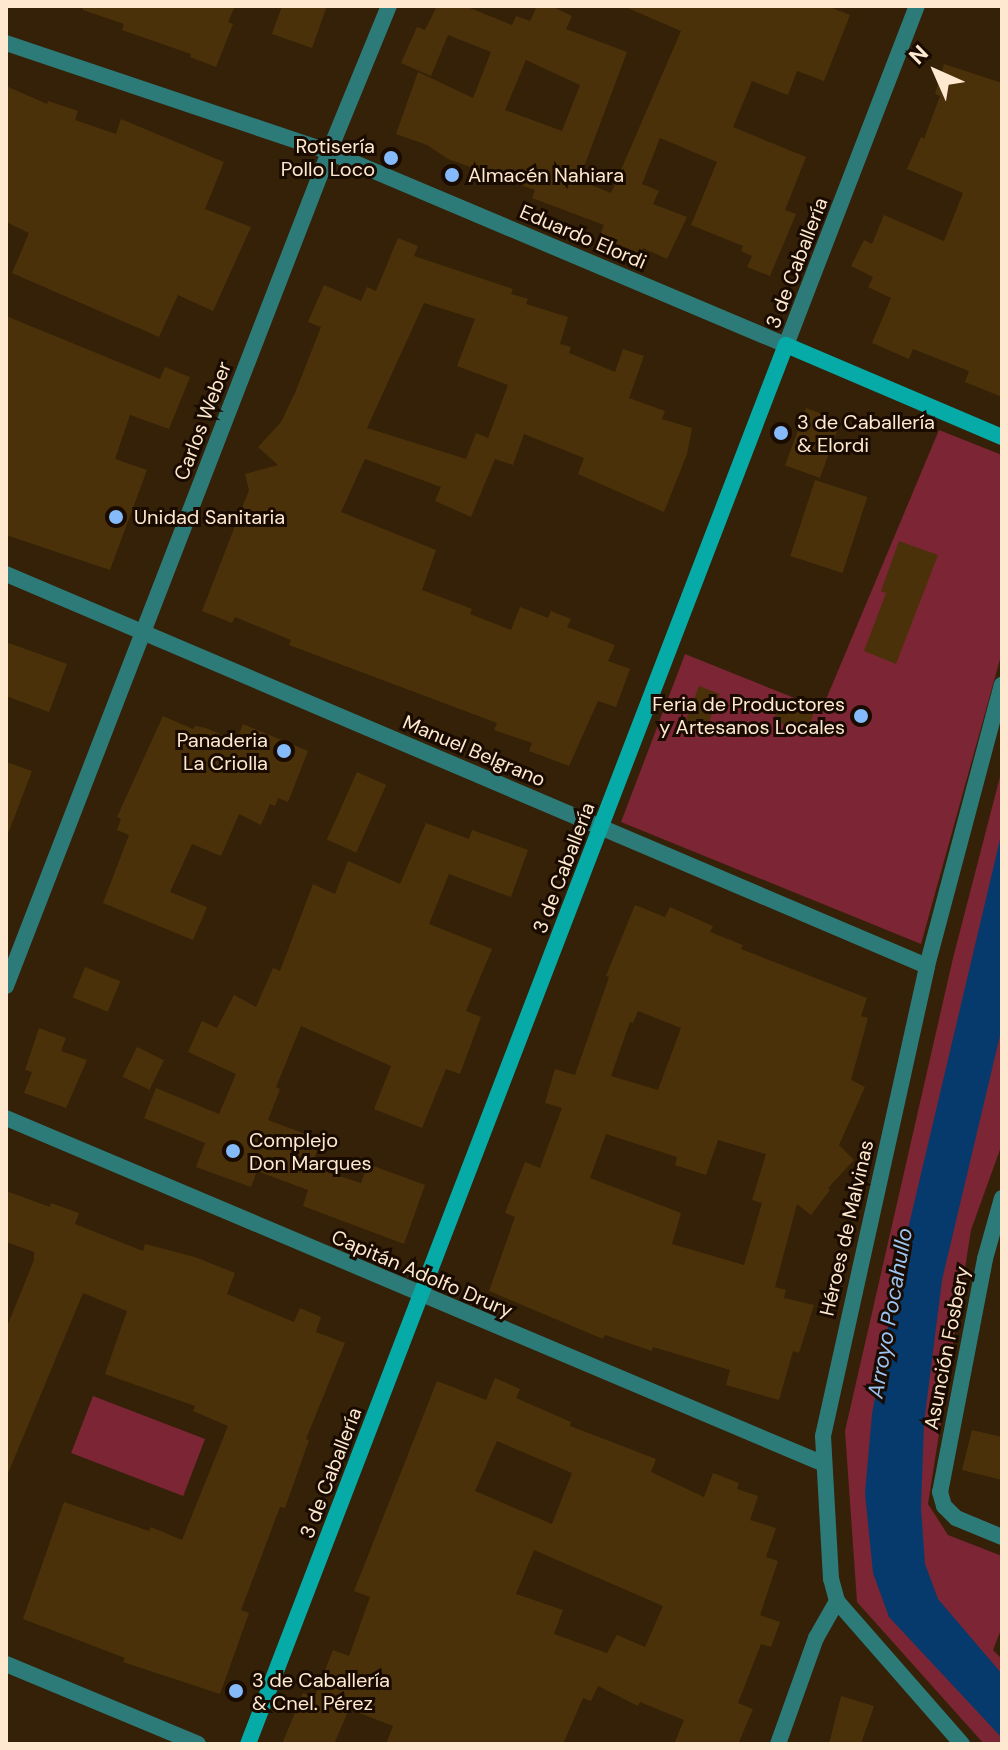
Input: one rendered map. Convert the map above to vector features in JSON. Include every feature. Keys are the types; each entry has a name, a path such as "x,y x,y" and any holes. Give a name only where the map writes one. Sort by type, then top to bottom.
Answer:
{"main road":[{"name":"Eduardo Elordi","path":"786,345 1002,437"},
{"name":"3 de Caballería","path":"248,1744 786,345"}],"street":[{"name":"Carlos Weber","path":"6,986 329,152 389,6"},
{"name":"3 de Caballería","path":"786,345 917,6"},
{"name":"Eduardo Elordi","path":"6,43 329,152 786,345"},
{"name":"Manuel Belgrano","path":"6,574 927,966"},
{"name":"Héroes de Malvinas","path":"837,1601 831,1579 824,1464 827,1406 927,966 1002,685"},
{"name":"Capitán Adolfo Drury","path":"6,1118 824,1464"},
{"name":"Asunción Fosbery","path":"1002,1198 985,1259 941,1485 944,1506 956,1518 1002,1537"},
{"path":"778,1744 816,1638 837,1601 962,1744"},
{"path":"6,1664 198,1744"}],"shaded area":[{"path":"939,430 1002,455 1002,652 921,944 621,822 685,654 822,709"},
{"path":"1002,769 1002,1144 971,1230 928,1504 948,1535 1002,1556 1002,1627 993,1650 1002,1659 1002,1744 984,1744 857,1602 845,1431 953,958"},
{"path":"93,1396 205,1439 183,1496 71,1453"}],"water":[{"path":"1002,831 1002,1027 942,1280 924,1423 921,1508 925,1564 938,1599 1002,1674 1002,1738 889,1617 873,1573 865,1493 872,1414 899,1267"}],"building":[{"path":"83,6 235,6 228,22 233,24 216,67 190,57 191,54 122,30 124,24 83,10"},
{"path":"282,6 327,6 312,48 272,34"},
{"path":"437,6 465,6 512,25 516,16 530,21 537,6 551,6 572,16 566,29 627,52 579,180 611,193 681,31 623,6 827,6 850,15 824,81 797,71 788,95 752,81 733,127 806,157 785,210 796,214 770,276 747,267 752,256 741,251 743,246 691,225 717,162 660,138 642,184 659,191 653,204 687,217 667,259 643,248 641,254 599,237 604,225 532,198 535,190 448,159 427,145 396,134 418,72 473,98 491,52 448,35 431,76 401,63 417,27 425,30","holes":["526,60 580,85 562,131 505,110"]},
{"path":"944,64 1002,83 1002,397 965,382 969,371 913,349 909,359 872,343 891,298 868,287 873,277 851,266 864,240 872,244 884,215 944,241 963,193 907,169 921,137 924,139 940,96 935,94"},
{"path":"6,86 47,104 48,101 78,111 75,120 116,134 121,119 224,162 205,209 251,227 213,311 178,295 159,337 12,273 29,233 6,222"},
{"path":"398,238 418,246 414,256 513,289 511,294 528,299 526,304 568,317 560,344 571,347 569,353 615,372 623,349 644,356 629,398 665,411 662,419 692,428 687,454 664,512 578,474 584,458 524,434 513,465 495,459 471,517 435,501 441,487 365,459 341,512 436,550 422,590 472,609 470,614 511,630 520,607 548,618 551,611 571,619 567,627 615,645 608,661 630,669 616,707 598,701 569,766 529,751 532,743 494,730 497,723 289,645 291,640 235,617 232,623 202,611 249,490 245,474 278,465 258,447 281,422 295,393 321,327 308,322 324,285 361,301 367,287 376,291","holes":["424,303 475,319 457,366 508,385 488,438 476,433 466,459 367,428"]},
{"path":"6,316 160,379 165,367 190,377 169,429 130,415 115,459 147,470 110,570 6,535"},
{"path":"806,408 841,421 820,478 785,465"},
{"path":"815,480 867,497 843,573 790,556"},
{"path":"899,541 938,555 896,664 864,651 886,593 881,591"},
{"path":"6,642 67,664 49,712 6,696"},
{"path":"699,686 720,694 706,728 686,721"},
{"path":"782,699 814,712 806,733 773,720"},
{"path":"163,716 193,729 195,726 206,728 236,741 243,724 308,751 288,802 278,798 275,806 270,804 261,825 239,814 221,856 192,844 170,892 207,907 193,940 103,903 129,835 117,830 121,819 117,817"},
{"path":"6,762 32,771 8,834 6,834"},
{"path":"357,772 386,785 356,853 327,840"},
{"path":"426,823 469,839 472,830 528,850 511,897 449,874 429,924 492,949 466,1011 481,1017 460,1074 446,1069 422,1128 374,1109 391,1066 301,1026 276,1087 280,1089 268,1120 321,1140 311,1167 361,1183 368,1164 425,1185 404,1244 303,1206 308,1190 257,1171 251,1187 196,1167 205,1143 144,1118 156,1088 219,1114 236,1074 188,1052 202,1021 217,1028 234,995 256,1007 273,968 280,971 313,884 335,894 348,861 400,884"},
{"path":"635,905 665,917 670,907 713,926 710,932 743,945 741,949 867,998 861,1016 868,1018 851,1080 865,1087 839,1145 854,1160 828,1188 830,1190 811,1215 797,1204 775,1287 786,1290 784,1298 814,1305 799,1353 793,1351 779,1400 726,1385 730,1370 653,1347 652,1351 605,1335 603,1339 489,1291 515,1217 505,1213 525,1162 540,1168 562,1108 545,1103 555,1069 575,1075 609,977 606,976","holes":["638,1011 681,1028 658,1090 611,1076 630,1022 633,1023","606,1134 677,1157 675,1165 706,1175 718,1140 766,1154 752,1200 762,1203 744,1265 672,1244 681,1213 590,1178"]},
{"path":"85,967 120,981 108,1012 73,998"},
{"path":"39,1028 66,1038 61,1051 87,1060 66,1108 24,1093 32,1072 25,1070"},
{"path":"137,1047 164,1060 149,1090 123,1077"},
{"path":"6,1191 50,1207 51,1203 79,1213 75,1224 143,1251 145,1244 195,1257 235,1273 227,1294 294,1322 300,1308 321,1317 316,1332 345,1343 306,1439 309,1440 285,1508 280,1507 241,1610 249,1613 220,1694 123,1662 125,1658 23,1619 64,1502 149,1531 151,1527 182,1540 228,1426 193,1411 195,1406 105,1374 127,1311 83,1293 6,1478 6,1329 34,1260 34,1252 6,1242"},
{"path":"495,1378 520,1389 516,1398 571,1422 570,1426 656,1459 651,1472 704,1497 713,1473 739,1483 737,1489 758,1496 750,1520 776,1528 766,1557 778,1561 760,1615 780,1622 771,1647 761,1644 738,1703 753,1709 738,1744 674,1744 684,1720 640,1702 638,1706 598,1686 591,1701 583,1698 563,1744 386,1744 393,1726 349,1709 334,1744 282,1744 303,1693 314,1698 333,1650 349,1656 370,1597 354,1591 437,1381 486,1400","holes":["497,1441 572,1473 552,1524 475,1491","534,1550 663,1606 645,1647 617,1635 607,1653 554,1634 563,1610 516,1594"]},
{"path":"972,1430 1002,1437 1002,1480 962,1470"},
{"path":"841,1696 874,1706 861,1744 829,1744"}],"place":[{"name":"Rotisería Pollo Loco","path":"391,158"},
{"name":"Almacén Nahiara","path":"452,175"},
{"name":"3 de Caballería & Elordi","path":"781,433"},
{"name":"Unidad Sanitaria","path":"116,517"},
{"name":"Feria de Productores y Artesanos Locales","path":"861,716"},
{"name":"Panaderia La Criolla","path":"284,751"},
{"name":"Complejo Don Marques","path":"233,1151"},
{"name":"3 de Caballería & Cnel. Pérez","path":"236,1691"}],"water label":[{"name":"Arroyo Pocahullo","path":"890,1313"}]}
